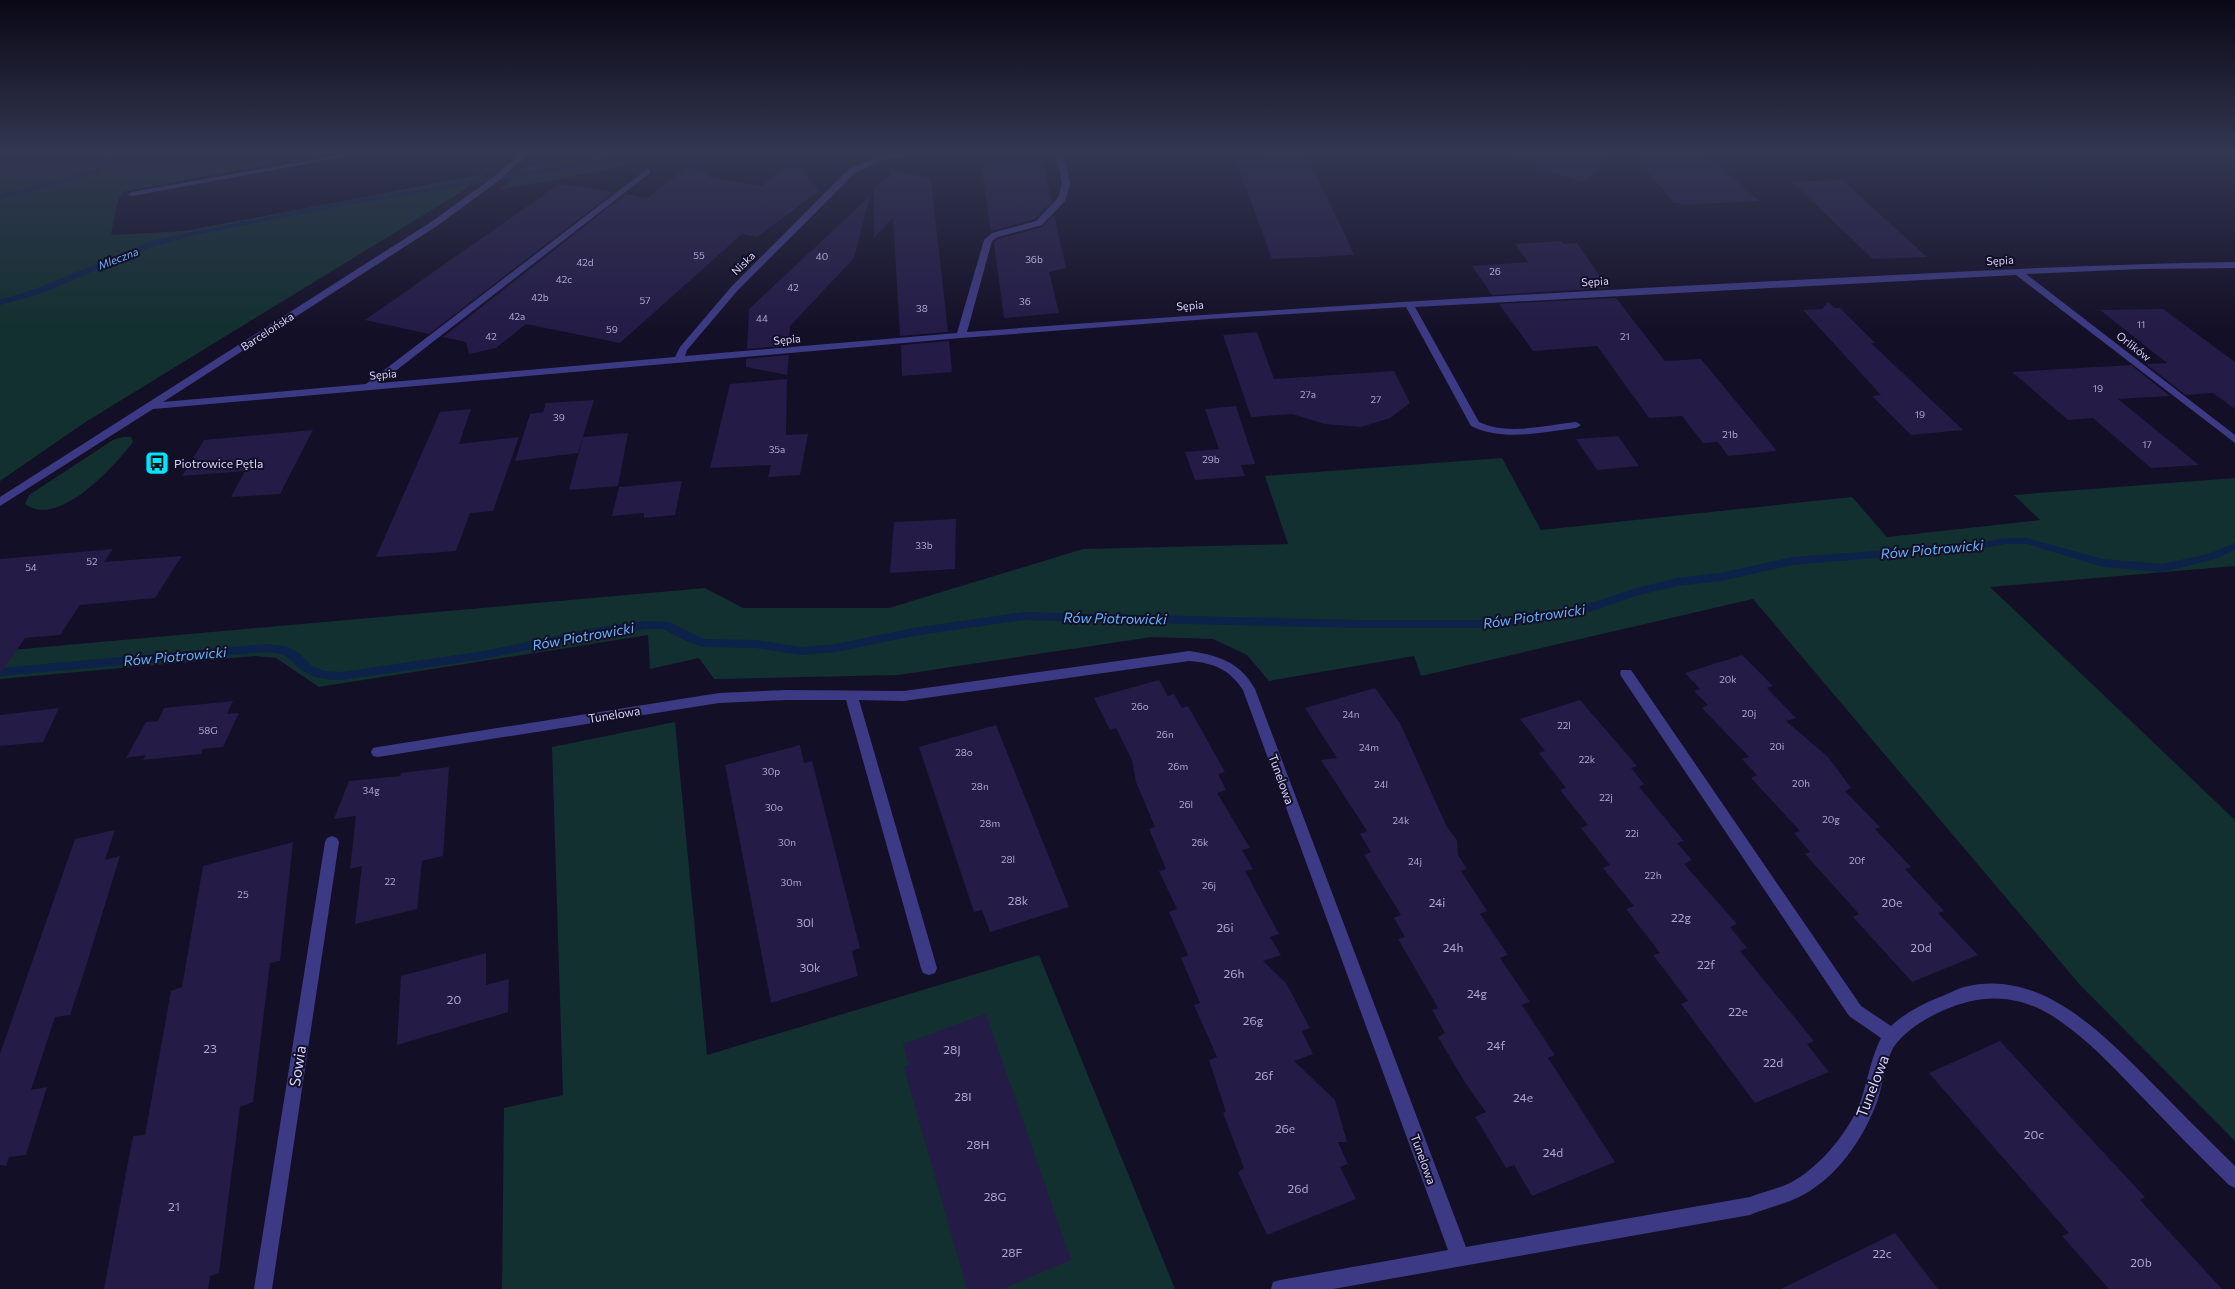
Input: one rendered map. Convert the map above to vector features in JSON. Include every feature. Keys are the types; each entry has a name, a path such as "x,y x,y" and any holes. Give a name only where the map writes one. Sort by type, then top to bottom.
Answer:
{"street":[{"name":"Barcelońska","path":"0,502 450,211"},
{"path":"368,388 595,211"},
{"name":"Niska","path":"678,361 683,349 735,288 812,211"},
{"path":"961,335 988,240 995,235 1039,223 1050,211"},
{"name":"Sępia","path":"150,406 961,335 1209,316 2018,272 2141,266 2235,265"},
{"name":"Orlików","path":"2018,272 2235,440"},
{"path":"1409,304 1476,424 1494,431 1576,425"},
{"name":"Tunelowa","path":"378,752 719,698 786,695 904,696 946,692 1189,656 1214,658 1230,666 1240,675 1249,689 1460,1258"},
{"path":"1626,673 1855,1011 1892,1036"},
{"path":"851,696 929,968"},
{"name":"Sowia","path":"263,1289 332,842"},
{"name":"Tunelowa","path":"1280,1289 1750,1206 1797,1188 1828,1164 1853,1133 1869,1100 1876,1068 1892,1036 1914,1019 1942,1002 1977,990 2008,990 2043,1001 2093,1036 2235,1180"}],"green space":[{"path":"0,211 115,211 111,235 185,231 289,211 430,211 84,423 0,481"},
{"path":"131,437 133,442 113,466 84,492 69,502 53,508 38,510 25,504 29,495 113,440"},
{"path":"1502,458 1541,530 1852,497 1887,537 2040,520 2014,495 2235,478 2235,566 1990,587 2235,820 2235,1141 2080,985 1753,599 1421,676 1414,656 1269,681 1247,655 1213,639 1152,637 898,675 714,679 699,658 650,669 648,635 319,687 276,658 255,656 0,679 0,651 705,588 743,608 889,608 1083,549 1288,544 1265,476"},
{"path":"675,722 707,1055 1039,955 1175,1289 502,1289 504,1108 563,1095 552,747"}],"building":[{"path":"520,211 589,211 429,334 365,320"},
{"path":"604,211 792,211 757,237 742,234 620,343 526,324 496,348 469,354 466,342 443,337"},
{"path":"854,211 866,211 854,258 790,326 789,345 747,349 749,309"},
{"path":"874,211 934,211 948,332 900,336 893,218 874,238"},
{"path":"988,211 1043,211 1035,219 991,231"},
{"path":"1255,211 1334,211 1354,255 1272,259"},
{"path":"1823,211 1876,211 1927,257 1873,259"},
{"path":"1054,215 1066,268 1049,272 1059,313 1004,318 994,242 1042,227"},
{"path":"1561,241 1563,244 1577,243 1608,288 1492,295 1472,266 1528,262 1515,244"},
{"path":"1616,298 1665,361 1701,359 1777,451 1728,456 1718,442 1703,443 1682,416 1649,418 1597,346 1533,351 1499,304"},
{"path":"1828,302 1835,308 1840,308 1875,343 1871,343 1963,430 1911,435 1872,396 1881,395 1803,310 1822,309"},
{"path":"2163,309 2235,362 2235,409 2213,393 2186,395 2146,364 2167,363 2100,310"},
{"path":"1257,332 1274,379 1394,371 1410,403 1390,418 1361,427 1325,424 1292,414 1251,417 1223,335"},
{"path":"949,341 952,372 902,376 901,345"},
{"path":"789,355 787,375 746,367 746,359"},
{"path":"2131,365 2170,396 2118,399 2199,465 2151,468 2093,418 2068,420 2012,372"},
{"path":"787,379 786,435 808,434 800,475 768,477 771,465 710,468 730,384"},
{"path":"594,400 578,453 515,461 530,414 543,412 546,403"},
{"path":"1236,406 1255,464 1241,465 1245,476 1195,480 1185,452 1219,449 1205,409"},
{"path":"471,409 459,444 519,437 493,511 470,513 456,551 376,557 440,412"},
{"path":"313,430 280,494 231,497 245,471 182,476 204,440"},
{"path":"628,433 618,486 569,490 583,437"},
{"path":"1618,436 1639,466 1597,470 1576,439"},
{"path":"682,481 675,515 644,518 644,513 612,516 619,487"},
{"path":"956,519 955,569 890,573 894,522"},
{"path":"113,549 104,562 182,556 155,598 80,605 60,635 25,638 0,674 0,559"},
{"path":"1742,655 1773,686 1767,688 1796,718 1786,721 1828,757 1851,788 1845,791 1880,827 1875,829 1911,867 1905,869 1944,911 1938,913 1978,955 1912,982 1853,917 1859,914 1805,854 1810,852 1794,833 1800,831 1751,778 1757,775 1742,759 1749,757 1702,708 1708,705 1694,691 1700,689 1685,673"},
{"path":"1159,680 1168,696 1174,694 1182,708 1188,706 1225,772 1218,774 1226,790 1217,793 1250,848 1242,850 1253,869 1245,871 1279,934 1270,937 1281,955 1263,961 1286,983 1310,1028 1302,1031 1313,1054 1294,1061 1335,1100 1347,1142 1338,1142 1348,1164 1340,1167 1356,1199 1267,1235 1238,1172 1244,1168 1223,1113 1226,1112 1209,1060 1217,1057 1194,1005 1200,1003 1181,958 1188,955 1169,912 1177,909 1159,871 1166,869 1149,829 1155,827 1136,782 1132,760 1116,728 1110,730 1094,698"},
{"path":"1375,688 1400,723 1447,827 1457,840 1458,855 1467,869 1461,871 1487,911 1480,914 1508,955 1500,958 1530,1002 1522,1005 1555,1055 1548,1058 1615,1162 1532,1196 1514,1165 1506,1168 1475,1117 1486,1112 1466,1084 1438,1037 1445,1033 1432,1010 1438,1008 1398,939 1405,937 1394,918 1401,915 1364,855 1371,852 1360,834 1367,831 1321,760 1337,758 1305,708"},
{"path":"1580,700 1637,766 1631,768 1644,784 1639,787 1684,841 1677,843 1692,860 1684,864 1737,924 1730,927 1747,948 1740,951 1814,1041 1807,1044 1829,1072 1755,1103 1681,1004 1688,1001 1653,955 1660,953 1626,909 1634,906 1603,868 1610,865 1581,828 1588,825 1560,790 1566,788 1539,753 1545,751 1520,719"},
{"path":"233,701 227,714 239,713 223,747 203,749 201,754 143,760 146,755 126,758 146,722 158,721 164,708"},
{"path":"59,708 43,742 0,746 0,715"},
{"path":"996,725 1069,907 990,932 982,910 974,912 919,747"},
{"path":"800,745 804,763 812,761 860,948 852,951 858,976 771,1003 725,765"},
{"path":"449,767 443,856 422,861 417,909 355,924 362,866 350,869 356,816 334,819 349,781 400,776 401,773"},
{"path":"115,830 105,860 120,856 87,963 70,1015 55,1017 31,1090 47,1087 26,1155 9,1157 6,1166 0,1165 0,1054 75,839"},
{"path":"293,842 280,961 270,963 253,1102 240,1107 219,1273 210,1276 208,1289 104,1289 133,1136 145,1135 171,991 182,987 203,866"},
{"path":"486,953 486,985 509,979 508,1012 397,1045 401,976"},
{"path":"986,1014 1071,1260 1002,1289 967,1289 910,1089 904,1066 909,1065 903,1044"},
{"path":"2000,1041 2145,1197 2140,1200 2222,1289 2109,1289 2062,1236 2069,1233 1929,1073"},
{"path":"1895,1233 1938,1289 1781,1289"}],"waterway":[{"name":"Mleczna","path":"0,303 39,291 151,244 305,211"},
{"name":"Rów Piotrowicki","path":"0,672 265,648 282,649 295,656 308,669 323,675 342,676 484,655 593,632 645,625 665,625 703,643 756,644 801,651 836,648 913,632 1024,616 1358,624 1496,624 1580,611 1637,592 1677,582 1721,577 1792,561 1974,547 2005,541 2027,541 2103,563 2162,568 2211,557 2235,546"}],"place":[{"name":"Piotrowice Pętla","path":"157,463"}]}
